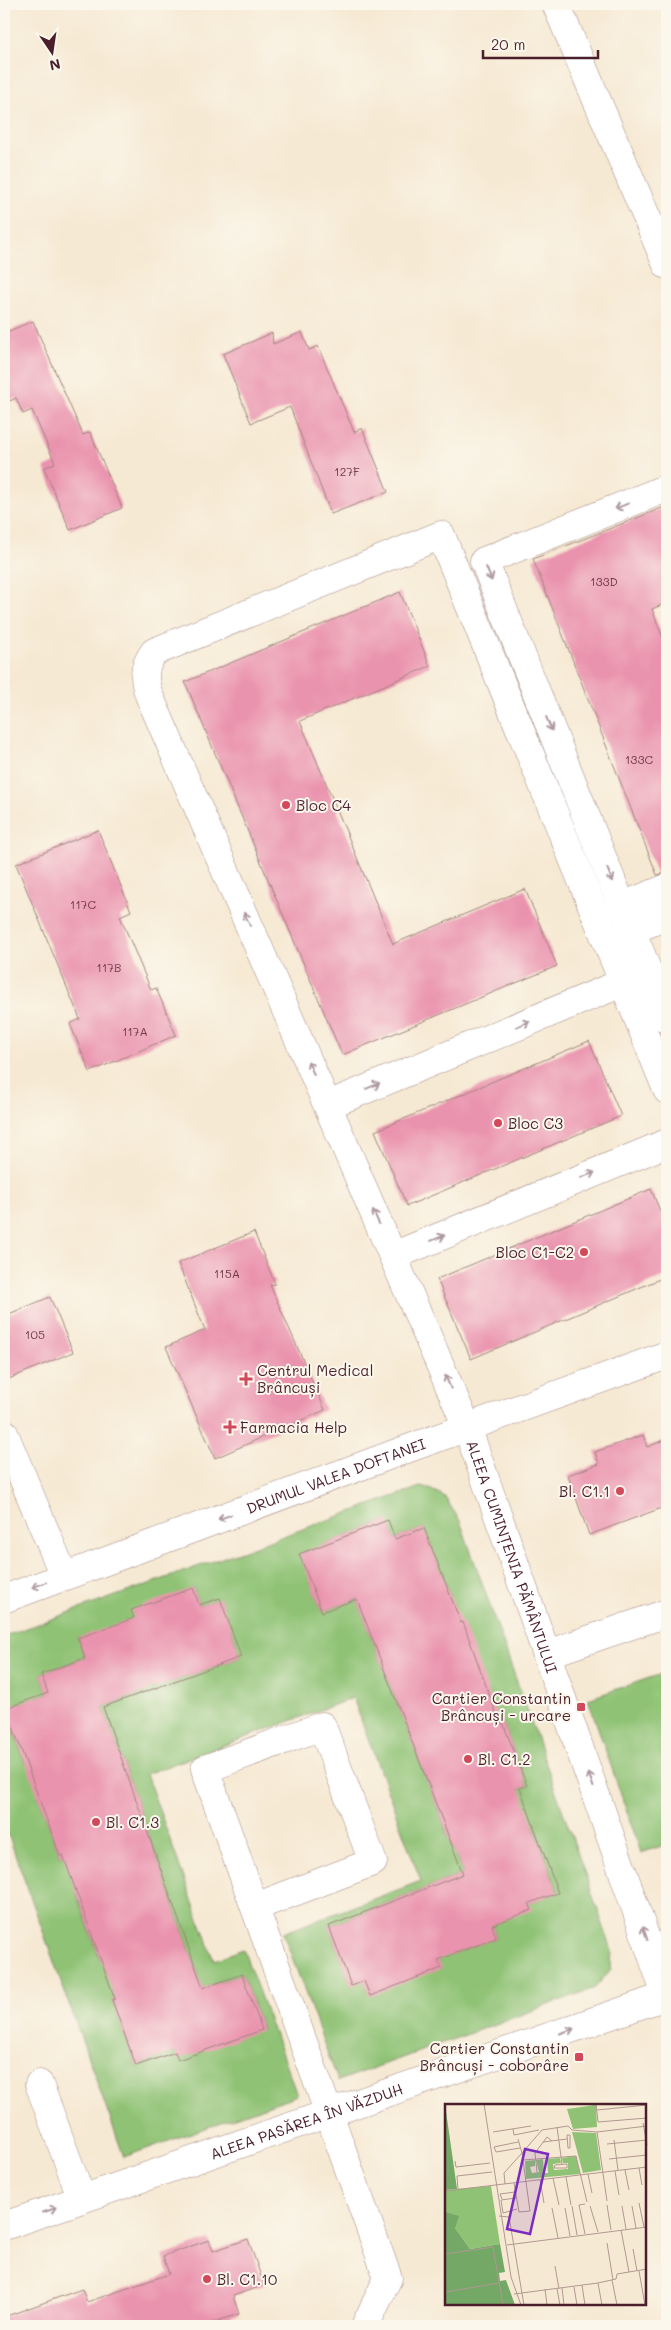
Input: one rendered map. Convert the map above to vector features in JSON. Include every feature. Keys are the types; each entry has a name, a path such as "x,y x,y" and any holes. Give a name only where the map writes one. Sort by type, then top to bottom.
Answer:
{"street":[{"path":"556,4 667,264"},
{"path":"667,488 484,560 667,1019"},
{"name":"ALEEA CUMINȚENIA PĂMÂNTULUI","path":"622,983 441,535 154,652 144,670 149,695 467,1427 667,1997"},
{"path":"627,918 667,888"},
{"path":"627,918 667,916"},
{"path":"328,1105 622,983 667,1090"},
{"path":"393,1256 667,1143"},
{"name":"DRUMUL VALEA DOFTANEI","path":"4,1598 667,1355"},
{"path":"4,1433 64,1576"},
{"path":"548,1654 667,1613"},
{"path":"255,1907 373,1862 322,1726 205,1770 388,2278 365,2326"},
{"name":"ALEEA PASĂREA ÎN VĂZDUH","path":"4,2226 667,1997"},
{"path":"39,2084 82,2199"}],"green space":[{"path":"423,1486 444,1496 460,1521 612,1950 611,1969 595,1988 338,2081 283,1933 421,1881 353,1698 146,1774 214,1960 243,1949 297,2095 124,2157 4,1823 4,1636","holes":["387,1520 395,1539 424,1528 450,1595 444,1630 480,1731 503,1723 527,1786 505,1794 534,1826 558,1892 529,1903 492,1925 496,1938 450,1955 435,1953 441,1968 364,1981 351,1985 329,1926 463,1874 357,1599 322,1612 300,1554","193,1588 199,1605 220,1599 241,1657 103,1707 203,1988 242,1974 262,2029 178,2059 175,2052 136,2066 112,2000 134,1992 100,1959 77,1895 82,1849 60,1856 38,1795 52,1754 25,1763 6,1709 48,1693 41,1674 85,1658 78,1638 138,1628"]},
{"path":"667,1672 667,1844 641,1853 588,1699"}],"building":[{"path":"33,321 83,435 90,432 122,508 70,530 44,468 55,463 32,410 23,414 16,398 4,404 4,333"},
{"path":"302,332 309,350 318,346 354,432 362,428 388,492 331,514 290,407 251,423 223,354 272,333 273,344"},
{"path":"667,506 667,603 652,609 667,649 667,873 657,875 533,559"},
{"name":"Bloc C4","path":"400,592 430,666 300,721 393,944 525,889 557,966 342,1055 185,682"},
{"path":"98,830 131,911 120,916 151,990 156,988 176,1035 90,1072 70,1024 80,1019 16,864"},
{"name":"Bloc C3","path":"589,1041 621,1116 407,1206 375,1131"},
{"name":"Bloc C1-C2","path":"651,1189 667,1228 667,1276 471,1359 437,1279"},
{"name":"Centrul Medical Brâncuși","path":"254,1232 275,1284 270,1285 325,1410 215,1458 166,1347 205,1330 178,1263"},
{"path":"50,1297 73,1352 4,1381 4,1316"},
{"name":"Bl. C1.1","path":"643,1435 647,1447 667,1439 667,1506 589,1535 568,1475 599,1464 595,1452"},
{"name":"Bl. C1.2","path":"388,1520 395,1539 424,1528 461,1623 463,1622 500,1724 503,1723 527,1786 520,1788 558,1893 529,1903 532,1910 492,1925 496,1938 438,1960 442,1968 370,1996 364,1981 351,1986 329,1926 463,1874 357,1599 322,1612 299,1554"},
{"name":"Bl. C1.3","path":"193,1588 199,1605 220,1598 241,1657 103,1707 203,1988 242,1974 262,2030 178,2060 175,2052 136,2066 112,2000 115,1999 63,1855 60,1856 6,1708 48,1693 41,1674 85,1658 78,1638 134,1618 131,1610"},
{"name":"Bl. C1.10","path":"248,2239 264,2285 233,2296 239,2314 202,2326 4,2326 4,2317 82,2289 87,2302 169,2274 163,2256 209,2240 213,2251"}],"place":[{"name":"Bloc C4","path":"286,805"},
{"name":"Bloc C3","path":"498,1123"},
{"name":"Bloc C1-C2","path":"584,1252"},
{"name":"Centrul Medical Brâncuși","path":"246,1379"},
{"name":"Farmacia Help","path":"230,1427"},
{"name":"Bl. C1.1","path":"620,1491"},
{"name":"Cartier Constantin Brâncuși - urcare","path":"581,1707"},
{"name":"Bl. C1.2","path":"468,1759"},
{"name":"Bl. C1.3","path":"96,1822"},
{"name":"Cartier Constantin Brâncuși - coborâre","path":"579,2057"},
{"name":"Bl. C1.10","path":"207,2279"}]}
